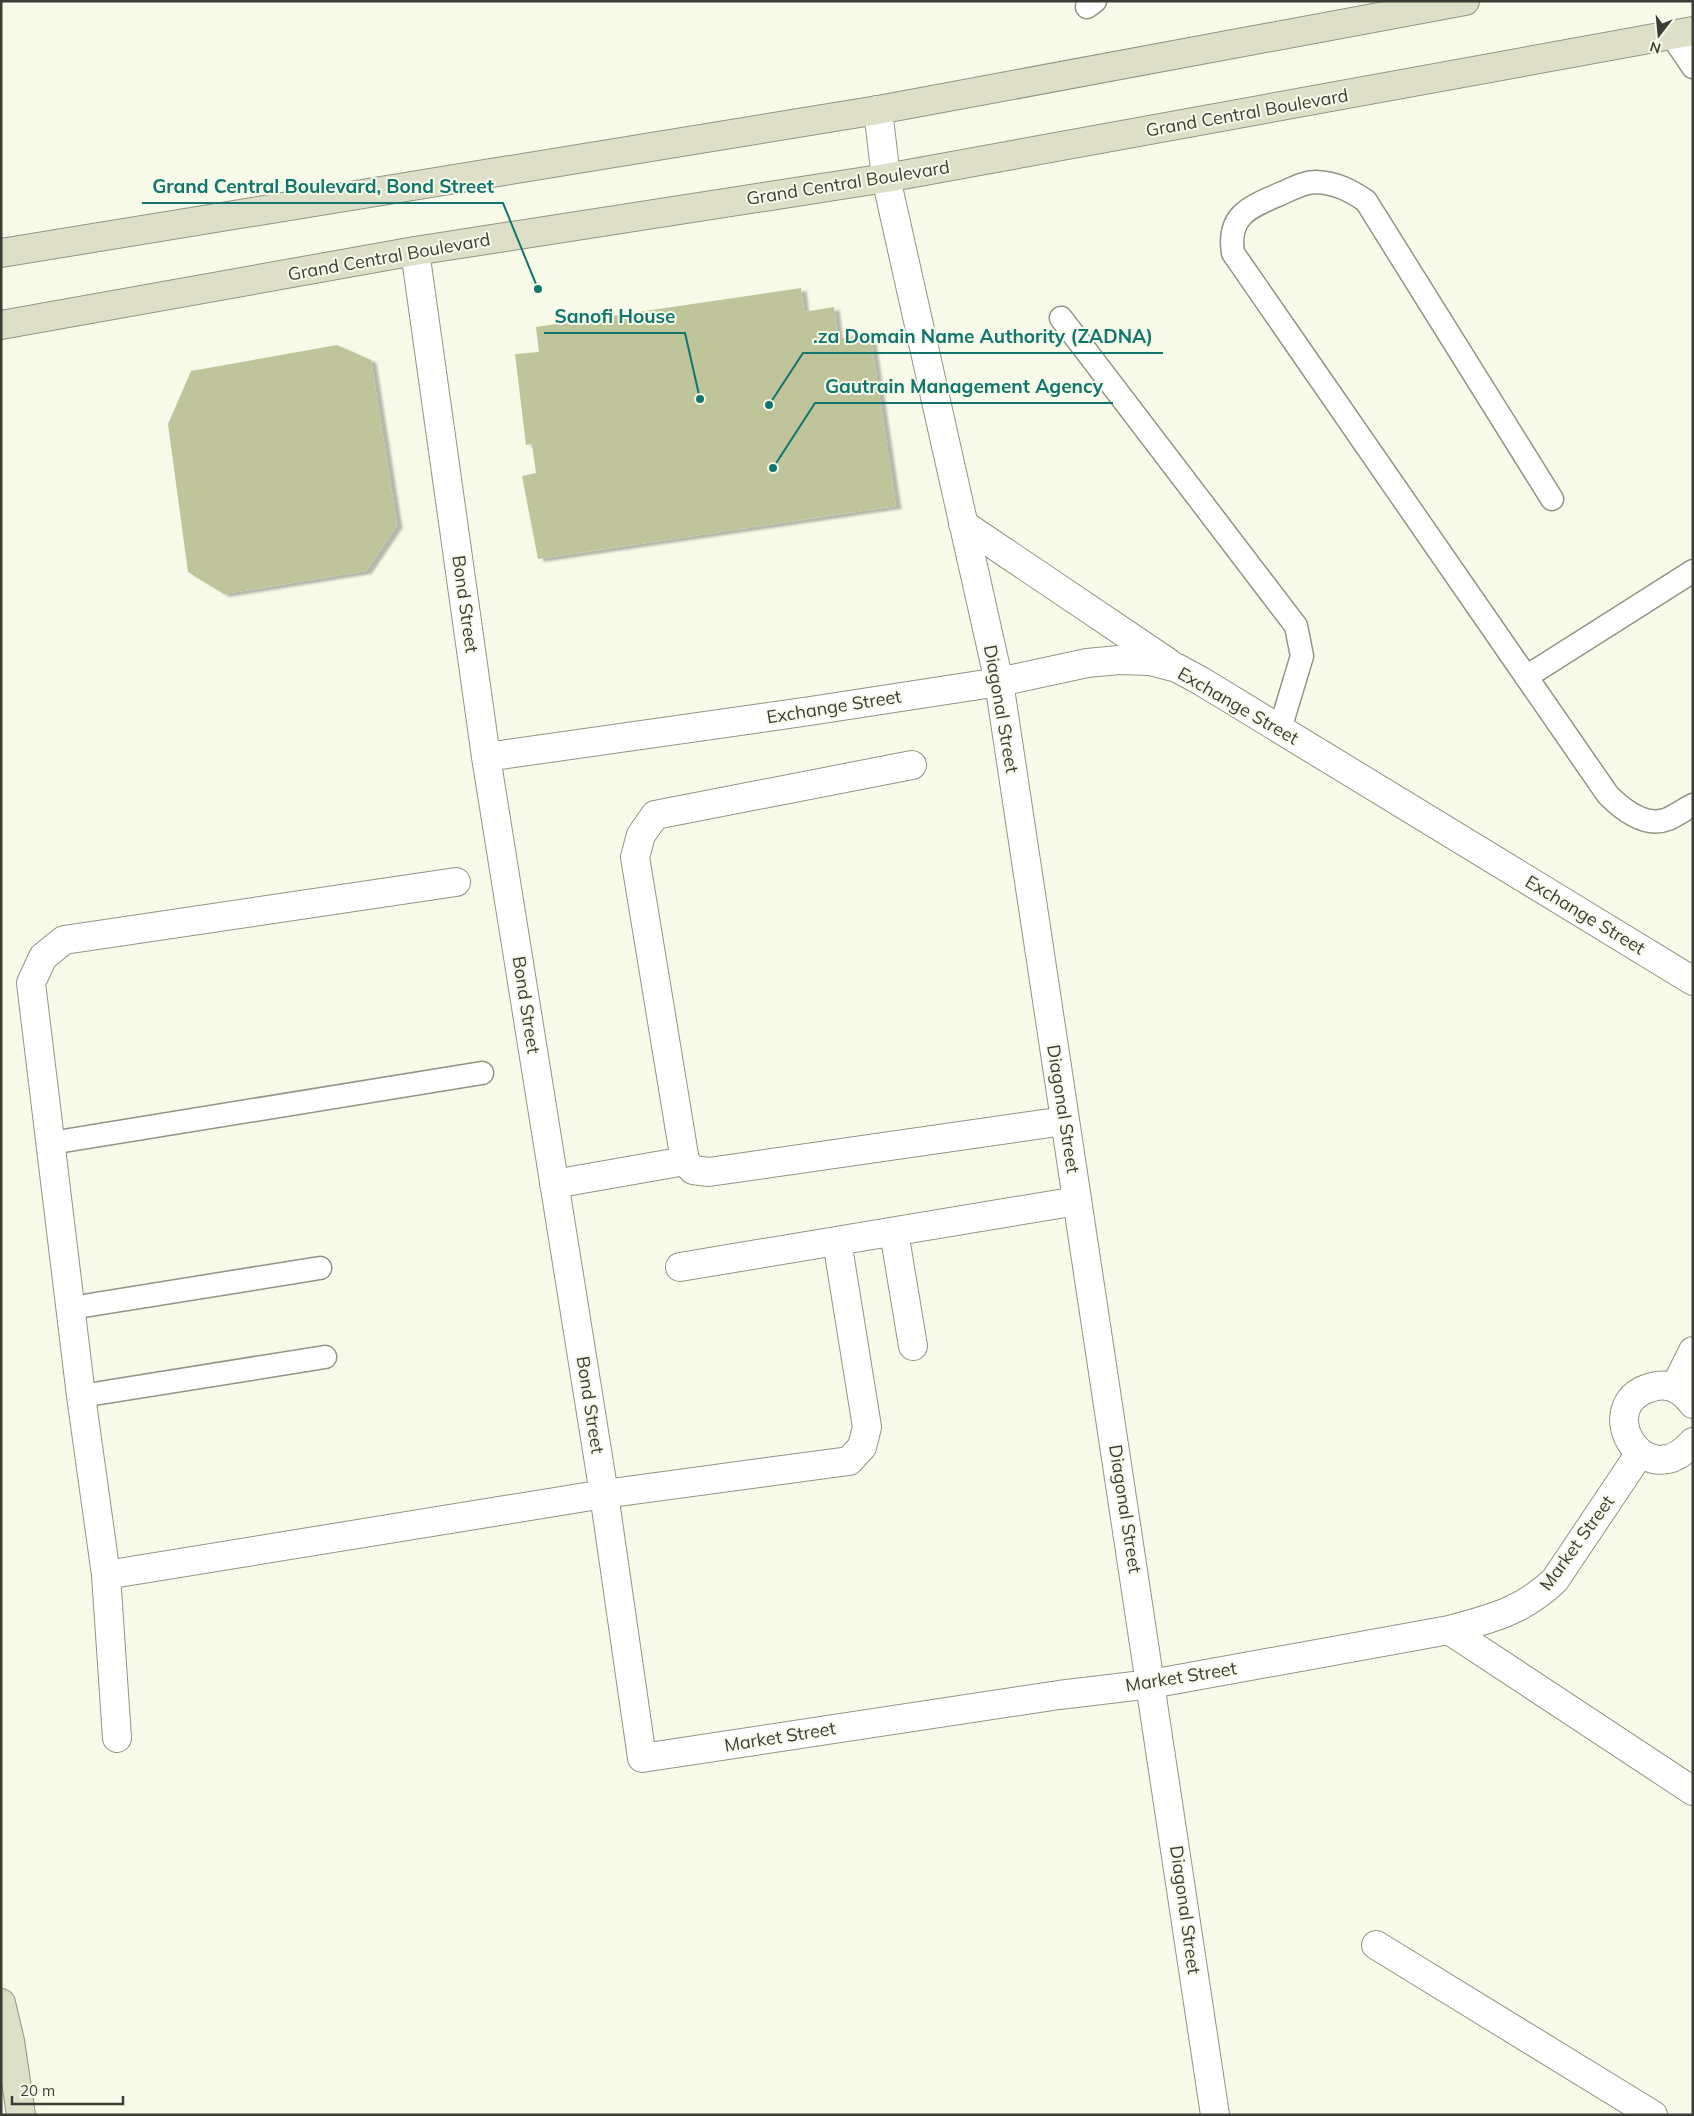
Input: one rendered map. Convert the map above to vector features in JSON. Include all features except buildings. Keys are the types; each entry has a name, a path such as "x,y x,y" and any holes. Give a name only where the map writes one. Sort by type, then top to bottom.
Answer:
{"street":[{"path":"3,252 878,110 1465,1"},
{"name":"Grand Central Boulevard","path":"1,325 415,251 886,178 1682,34"},
{"name":"Diagonal Street","path":"878,110 886,178 999,682 1215,2115"},
{"name":"Bond Street","path":"415,251 486,757 604,1494 642,1758"},
{"path":"963,524 1177,668"},
{"name":"Exchange Street","path":"486,757 999,682 1095,662 1150,662 1177,668 1693,981"},
{"path":"912,765 655,815 641,835 635,857 685,1161 694,1170 709,1172 1064,1120"},
{"path":"117,1738 106,1574 81,1396 31,983 43,957 64,940 456,882"},
{"path":"554,1184 685,1161"},
{"path":"680,1267 1078,1201"},
{"path":"894,1232 912,1346"},
{"path":"106,1574 604,1494 849,1461 862,1447 867,1428 837,1241"},
{"path":"1693,1351 1684,1396 1661,1385 1648,1388 1636,1394 1628,1405 1624,1418 1624,1431 1630,1444 1640,1454 1654,1460 1670,1459 1684,1452 1693,1442"},
{"name":"Market Street","path":"642,1758 1059,1695 1151,1684 1449,1630 1486,1621 1520,1607 1538,1596 1555,1580 1640,1454"},
{"path":"1449,1630 1693,1791"},
{"path":"1376,1945 1653,2115"},
{"path":"1,2003 10,2041 21,2115"}],"lane":[{"path":"1682,34 1693,67"},
{"path":"1552,499 1366,200 1338,186 1305,183 1250,208 1238,218 1231,238 1234,253 1608,795 1621,808 1631,814 1654,821 1667,820 1693,805"},
{"path":"1061,318 1296,626 1302,656 1280,729"},
{"path":"1526,677 1693,571"},
{"path":"51,1143 482,1073"},
{"path":"71,1308 320,1268"},
{"path":"81,1396 325,1357"}],"place":[{"name":"Grand Central Boulevard, Bond Street","path":"538,289"},
{"name":"Sanofi House","path":"700,399"},
{"name":".za Domain Name Authority (ZADNA)","path":"769,405"},
{"name":"Gautrain Management Agency","path":"773,468"}]}
